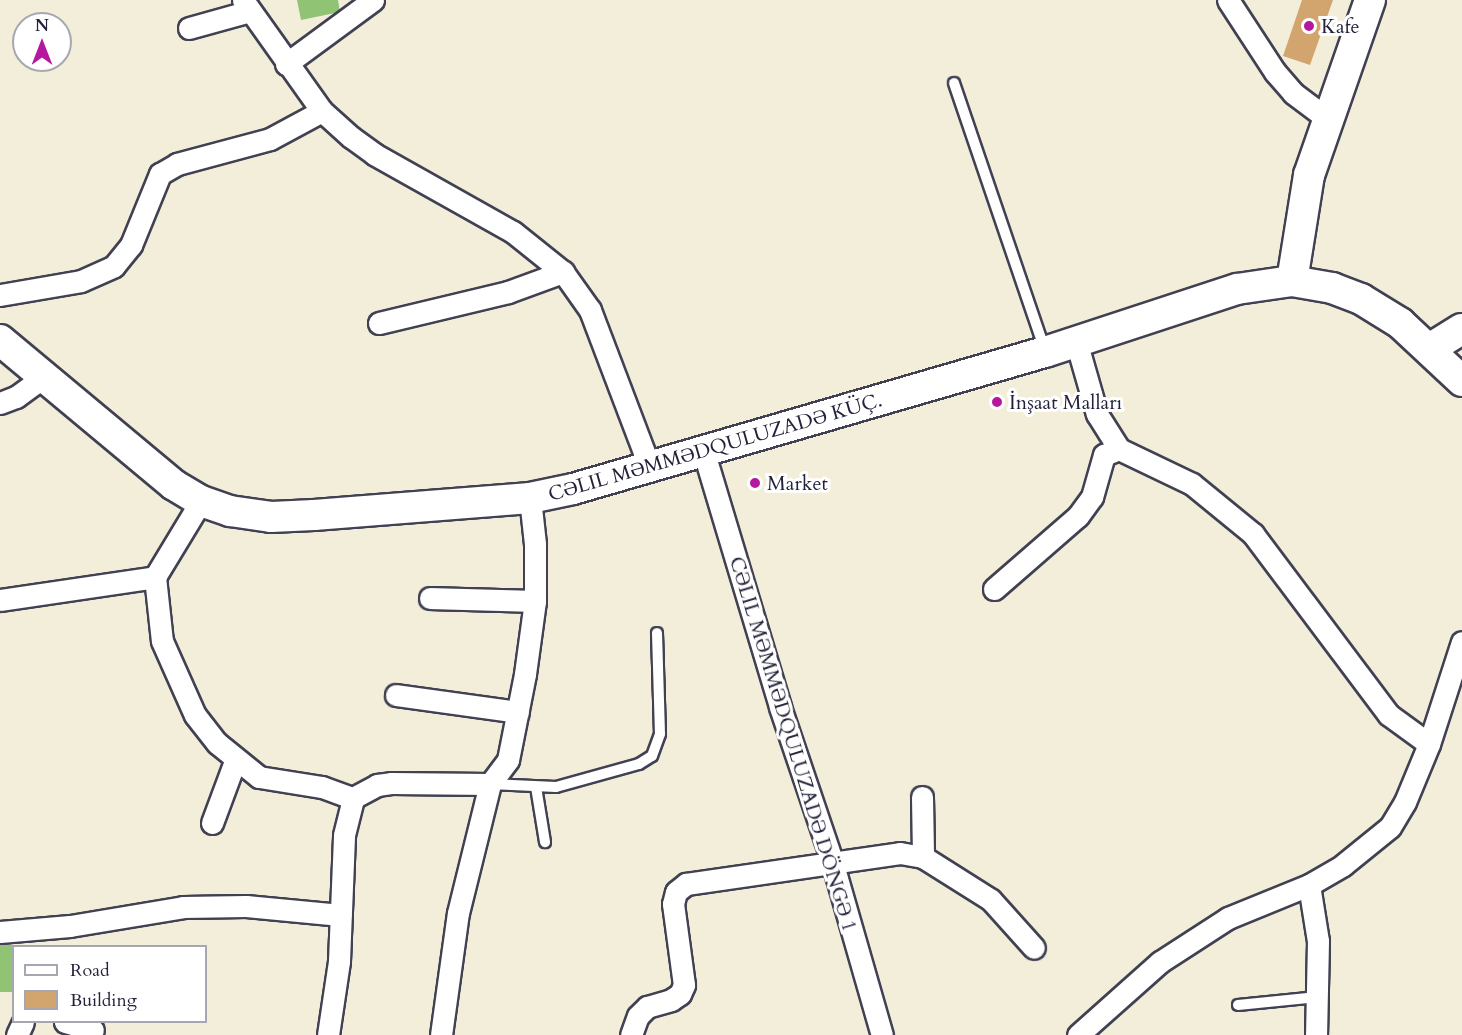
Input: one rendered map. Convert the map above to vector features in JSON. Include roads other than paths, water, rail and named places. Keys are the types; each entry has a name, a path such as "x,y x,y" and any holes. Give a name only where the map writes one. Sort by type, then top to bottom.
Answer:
{"street":[{"path":"1228,0 1275,72 1293,93 1329,120"},
{"path":"1292,281 1304,194 1370,0"},
{"path":"286,64 371,1"},
{"path":"189,28 247,5 286,64 322,111 374,154 513,232 563,273 590,310 650,468"},
{"path":"0,295 81,281 114,266 131,245 160,174 177,164 270,139 322,111"},
{"path":"379,323 508,292 563,273"},
{"name":"CƏLIL MƏMMƏDQULUZADƏ KÜÇ.","path":"0,340 174,485 201,501 230,511 271,517 530,498 704,453 1045,352 1238,289 1292,281 1332,288 1361,299 1400,323 1431,348 1462,381"},
{"path":"1431,348 1462,329"},
{"path":"1076,341 1097,414 1119,449 1192,484 1253,534 1389,716 1429,744"},
{"path":"0,403 45,376"},
{"path":"994,589 1078,516 1092,497 1104,455 1119,449"},
{"name":"CƏLIL MƏMMƏDQULUZADƏ DÖNGƏ 1","path":"704,453 780,707 832,861 882,1035"},
{"path":"441,1035 458,913 490,784 508,760 518,712 535,601 536,544 530,498"},
{"path":"201,501 155,577 162,641 195,715 235,761 259,777 321,787 353,798 384,784 490,784"},
{"path":"0,600 155,577"},
{"path":"430,598 535,601"},
{"path":"1078,1035 1160,962 1196,938 1228,918 1309,885 1368,848 1390,827 1405,802 1429,744 1462,642"},
{"path":"396,695 518,712"},
{"path":"212,823 235,761"},
{"path":"922,797 924,857"},
{"path":"328,1035 341,915 344,835 353,798"},
{"path":"631,1035 638,1016 647,1007 671,1000 680,994 684,985 673,904 676,892 686,884 832,861 900,853 924,857 991,900 1034,948"},
{"path":"1309,885 1316,909 1318,998 1316,1035"},
{"path":"0,932 41,938 183,907 246,906 341,915"},
{"path":"68,1023 93,1030"}],"lane":[{"path":"954,83 1045,352"},
{"path":"490,784 556,787 639,764 652,756 660,734 657,633"},
{"path":"536,787 545,842"},
{"path":"1238,1005 1318,998"}],"place":[{"name":"Kafe","path":"1309,26"},
{"name":"İnşaat Malları","path":"997,402"},
{"name":"Market","path":"755,483"}]}
